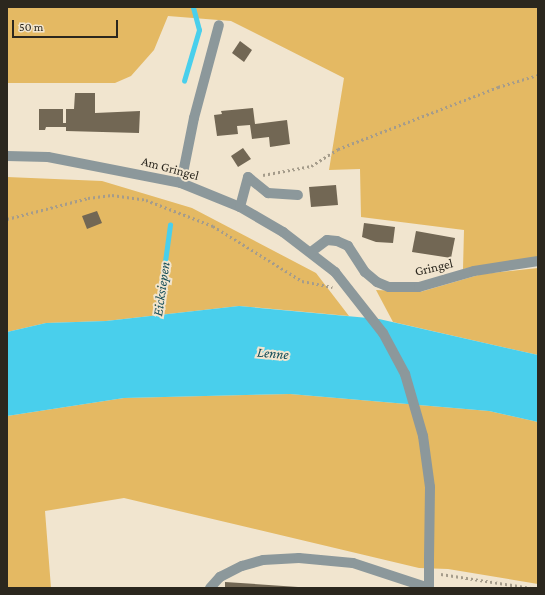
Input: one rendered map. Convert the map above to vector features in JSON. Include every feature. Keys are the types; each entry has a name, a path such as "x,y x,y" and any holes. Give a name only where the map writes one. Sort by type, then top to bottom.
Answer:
{"street":[{"path":"181,183 194,118 220,25"},
{"name":"Am Gringel","path":"7,156 48,157 181,183 240,207 284,232 335,272 383,333 405,374 423,436 430,487 429,588"},
{"path":"240,207 248,178 268,193 298,195"},
{"name":"Gringel","path":"311,252 316,245 328,240 337,241 348,246 365,272 377,282 389,287 419,287 474,272 538,260"},
{"path":"210,588 220,577 242,566 263,560 299,558 353,563 429,588"}],"path":[{"path":"248,178 311,166 338,149 498,87 538,76"},
{"path":"7,218 94,197 112,195 146,200 213,226 302,281 319,286 338,285"},
{"path":"429,573 531,588"}],"shaded area":[{"path":"7,7 538,7 538,258 463,269 464,230 361,217 360,169 329,170 344,78 231,21 168,16 154,50 131,76 115,83 7,83"},
{"path":"7,177 102,181 192,208 316,273 349,316 239,306 106,321 46,323 7,332"},
{"path":"538,268 538,355 393,322 376,290 420,292 482,274"},
{"path":"290,394 489,411 538,422 538,584 448,569 419,568 124,498 45,511 51,588 7,588 7,416 124,398"}],"water":[{"name":"Lenne","path":"239,306 379,319 538,355 538,422 489,411 290,394 124,398 7,416 7,332 46,323 106,321"}],"building":[{"path":"240,41 252,50 244,62 232,53"},
{"path":"75,93 95,93 95,113 140,111 139,133 66,131 66,127 46,127 45,130 39,130 39,109 63,109 63,123 66,123 66,109 74,109"},
{"path":"253,108 255,124 287,120 290,144 270,147 269,137 252,139 250,125 237,126 238,134 217,136 214,115 222,114 221,111"},
{"path":"243,148 251,159 238,167 231,156"},
{"path":"336,185 338,205 311,207 309,187"},
{"path":"97,211 102,223 87,229 82,216"},
{"path":"364,223 395,227 393,243 376,242 362,237"},
{"path":"416,231 455,238 451,258 412,252"},
{"path":"225,582 298,587 298,588 225,588"}],"waterway":[{"name":"Eicksiepen","path":"184,81 199,30 193,7"},
{"name":"Eicksiepen","path":"157,320 170,225"}]}
